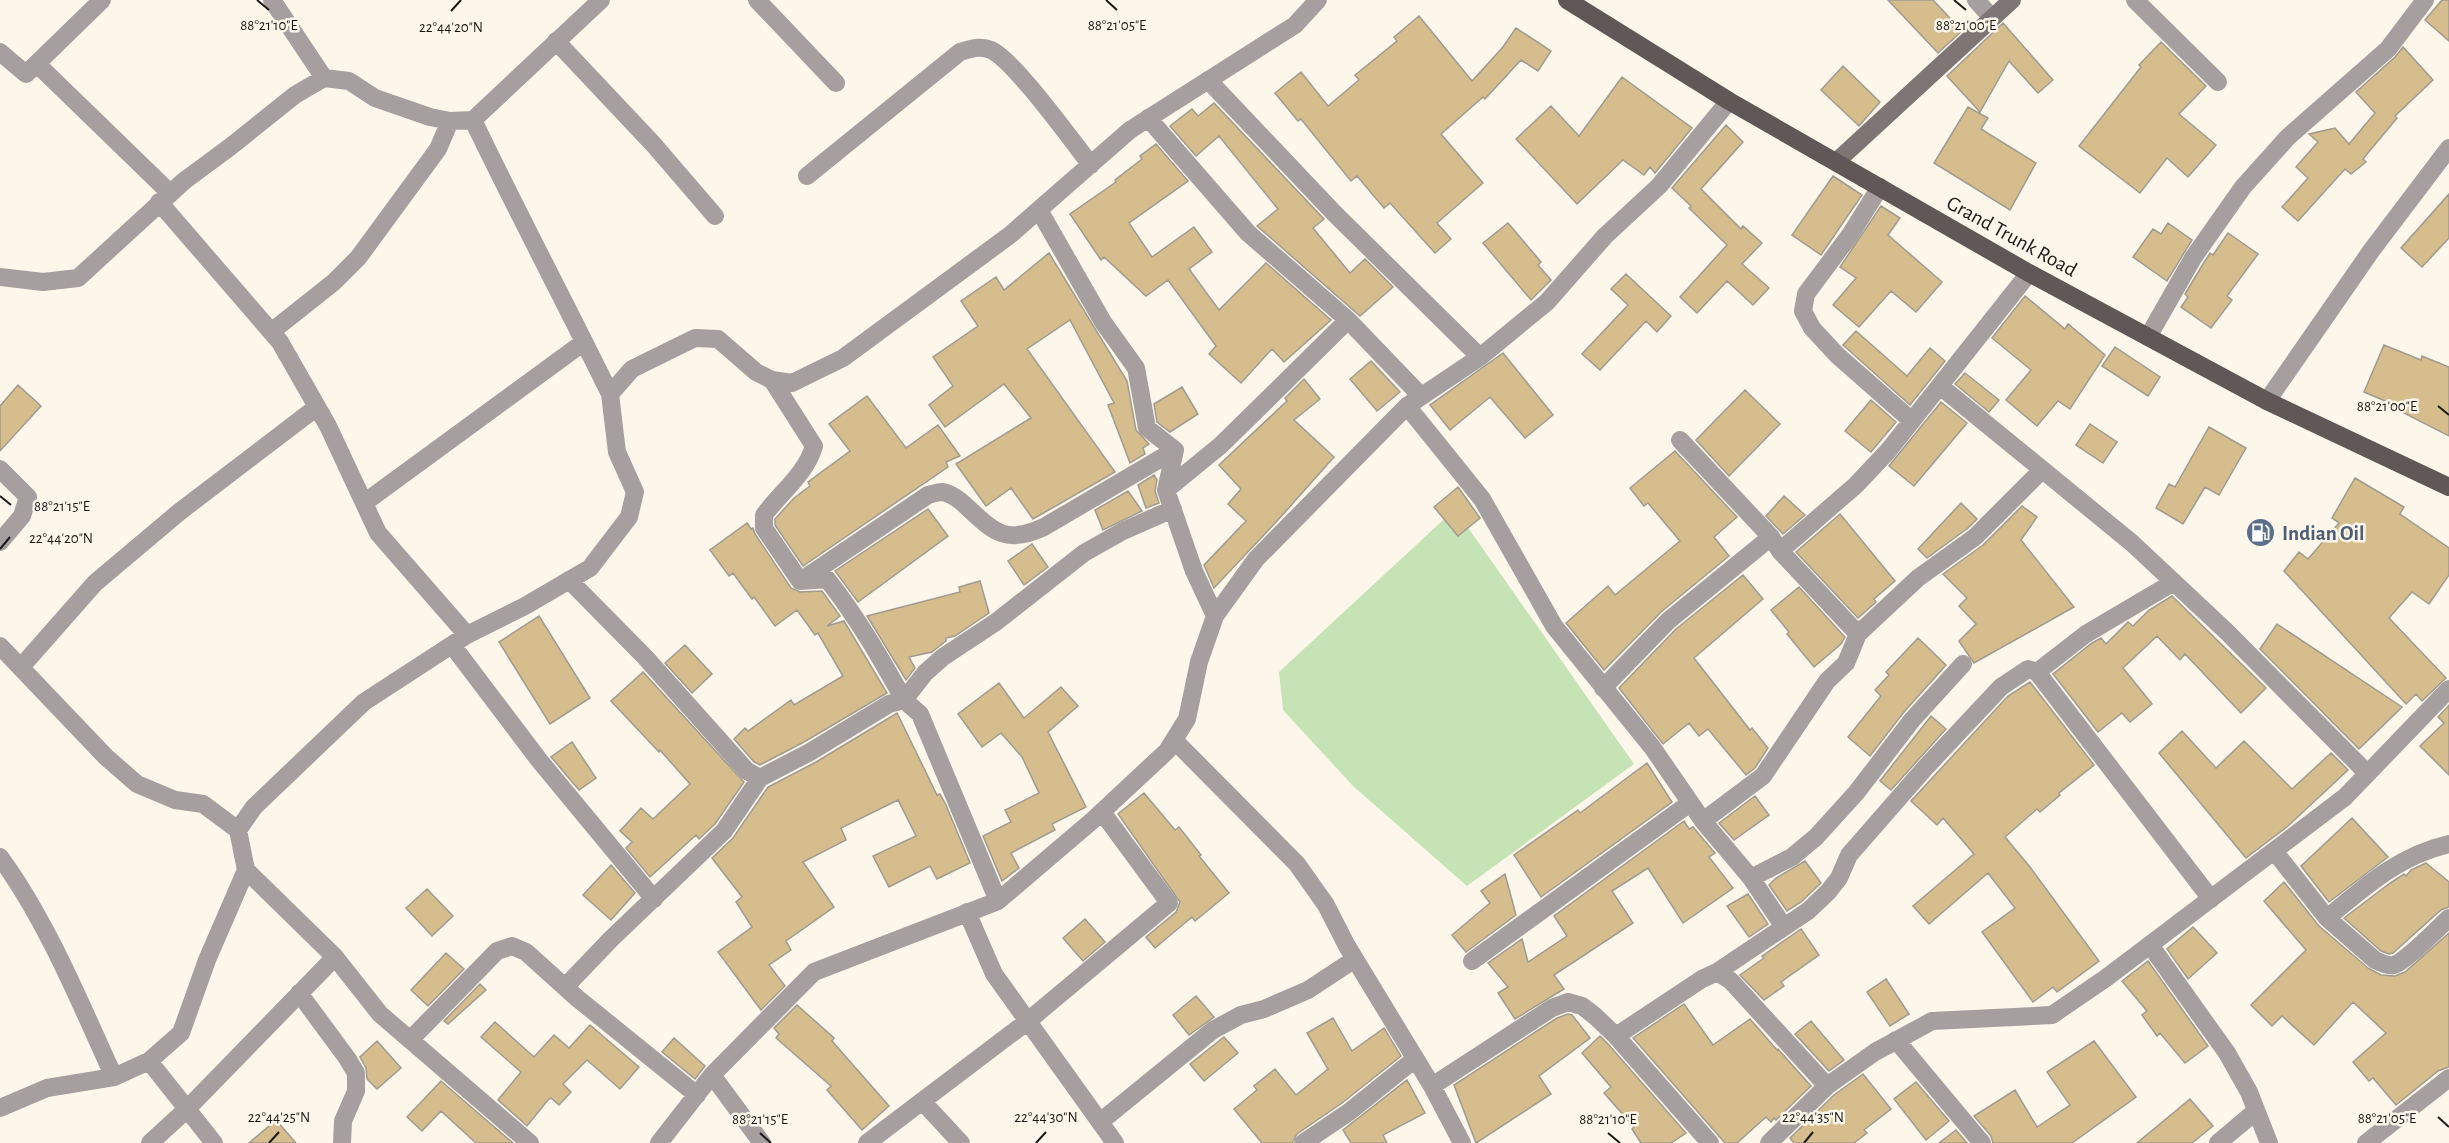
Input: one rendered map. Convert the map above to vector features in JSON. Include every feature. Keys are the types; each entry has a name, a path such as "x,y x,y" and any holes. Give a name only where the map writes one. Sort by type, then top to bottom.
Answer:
{"main road":[{"name":"Grand Trunk Road","path":"1567,0 1729,101 2029,273 2267,401 2449,488"}],"street":[{"path":"0,52 26,74 102,0"},
{"path":"272,0 324,78"},
{"path":"0,278 43,282 78,278 165,198 295,95 324,78 349,81 375,99 430,117 450,121 473,120 601,0"},
{"path":"757,0 836,83"},
{"path":"610,394 632,369 695,338 718,339 756,372 772,380 792,383 843,358 1010,235 1130,130 1295,25 1318,0"},
{"path":"1976,0 1992,18"},
{"path":"1836,162 2012,0"},
{"path":"2135,0 2218,82"},
{"path":"2148,337 2193,258 2243,187 2288,137 2388,49 2426,0"},
{"path":"556,41 654,145 715,216"},
{"path":"807,176 960,52 977,47 992,50 1012,67 1090,165"},
{"path":"37,64 165,198 280,342 317,407 378,533 467,634"},
{"path":"1208,80 1335,214 1480,357"},
{"path":"658,1143 712,1075 814,972 998,901 1102,812 1167,751 1187,719 1199,662 1215,616 1256,559 1414,401 1480,357 1547,302 1605,236 1659,186 1729,101"},
{"path":"1148,118 1248,233 1348,320 1414,401 1482,499 1554,626 1652,747 1703,821 1751,878 1784,927"},
{"path":"238,830 254,807 364,702 467,634 525,606 590,568 629,517 635,492 617,452 610,394 519,218 473,120"},
{"path":"271,332 334,282 358,258 438,149 450,121"},
{"path":"2267,401 2371,251 2449,148"},
{"path":"1880,187 1851,236 1806,294 1803,311 1812,328 1837,355 1912,422"},
{"path":"1039,210 1103,322 1136,368 1147,428 1174,450"},
{"path":"1603,688 1668,621 1856,485 1912,422 2029,273"},
{"path":"1166,490 1221,446 1348,320"},
{"path":"364,503 584,342"},
{"path":"772,380 814,446 811,458 764,515 764,528 800,581"},
{"path":"1940,386 2132,543 2228,632 2367,773"},
{"path":"21,667 95,583 178,513 317,407"},
{"path":"1680,440 1858,634"},
{"path":"1174,450 1166,490 1194,571 1215,616"},
{"path":"800,581 928,495 942,492 959,499 988,527 1010,537 1026,535 1044,528 1174,450"},
{"path":"0,469 28,497 22,516 0,542"},
{"path":"1703,821 1763,776 1827,681 1846,663 1858,634 1918,578 1974,537 2042,470"},
{"path":"566,986 724,831 760,778 810,752 889,704 904,700 924,673 943,657 996,622 1084,553 1123,531 1173,509"},
{"path":"800,581 826,579 854,614 873,643 904,700 920,714 998,901"},
{"path":"569,580 645,657 747,771 760,778"},
{"path":"2037,672 2086,634 2174,582"},
{"path":"452,645 539,760 654,899"},
{"path":"0,646 106,757 137,784 175,800 203,804 238,830 246,870 335,957 380,1014 530,1143"},
{"path":"1751,878 1792,857 1816,837 1856,793 1912,720 1963,664"},
{"path":"1616,1036 1702,979 1717,972 1808,910 1828,892 1839,878 1848,855 1974,714 2001,687 2028,669 2037,672 2211,899"},
{"path":"1769,1143 1827,1086 1875,1052 1932,1020 2052,1015 2275,852 2345,797 2449,689"},
{"path":"1174,740 1298,864 1326,905 1355,959 1432,1086 1462,1143"},
{"path":"1472,961 1690,802"},
{"path":"867,1143 1028,1020 1169,903 1102,812"},
{"path":"2327,918 2380,874 2420,852 2449,844"},
{"path":"2275,852 2327,918 2375,960 2384,965 2394,965 2404,959 2449,918"},
{"path":"0,857 27,899 64,969 114,1077"},
{"path":"0,1108 47,1088 114,1077 148,1061 181,1033 207,960 246,870"},
{"path":"967,912 994,974 1115,1143"},
{"path":"2150,945 2227,1053 2249,1092 2269,1143"},
{"path":"410,1040 497,951 512,946 526,952 577,998 697,1095"},
{"path":"150,1143 186,1110 335,957"},
{"path":"1100,1122 1213,1030 1241,1015 1264,1009 1308,990 1355,959"},
{"path":"1717,972 1731,981 1827,1086"},
{"path":"299,993 356,1073 356,1091 343,1121 342,1143"},
{"path":"1432,1086 1552,1008 1568,1002 1582,1006 1616,1036 1710,1143"},
{"path":"1896,1040 1982,1143"},
{"path":"1304,1143 1349,1112 1415,1059"},
{"path":"148,1061 214,1143"},
{"path":"712,1075 762,1143"},
{"path":"2366,1143 2449,1078"},
{"path":"922,1101 961,1143"},
{"path":"2218,1143 2256,1111"}],"green space":[{"path":"1455,509 1634,764 1467,886 1353,786 1283,710 1279,672"}],"building":[{"path":"1888,0 1933,0 1962,31 1938,53"},
{"path":"2442,0 2449,0 2449,41 2425,20"},
{"path":"1419,16 1472,81 1503,47 1516,28 1551,51 1538,71 1521,60 1485,99 1483,97 1441,134 1483,183 1437,223 1451,239 1435,253 1390,203 1384,208 1357,176 1351,181 1301,119 1298,121 1275,93 1301,72 1328,106 1359,80 1355,75 1397,41 1394,37"},
{"path":"2003,23 2053,80 2038,93 2009,61 1980,112 1947,76"},
{"path":"2161,42 2206,86 2179,114 2216,145 2188,177 2167,158 2140,193 2079,146 2141,67 2139,65"},
{"path":"2403,47 2433,80 2395,116 2397,118 2363,159 2366,162 2351,174 2345,169 2298,221 2282,207 2308,178 2296,167 2318,142 2309,134 2335,128 2349,144 2375,113 2356,92"},
{"path":"1843,66 1880,102 1859,126 1821,90"},
{"path":"1622,77 1692,128 1655,173 1650,167 1644,175 1623,160 1577,204 1516,139 1551,106 1579,136"},
{"path":"1214,103 1324,219 1313,228 1350,273 1365,259 1393,287 1360,316 1257,226 1278,209 1219,136 1196,156 1170,126 1192,109 1198,116"},
{"path":"1968,107 1988,118 1981,129 2036,163 2010,210 1934,163"},
{"path":"1726,125 1743,142 1701,189 1741,229 1743,226 1762,243 1742,264 1769,288 1753,305 1727,281 1697,313 1680,297 1727,245 1672,188"},
{"path":"1156,144 1188,181 1129,223 1152,257 1194,227 1212,252 1189,269 1219,310 1266,263 1331,320 1284,362 1272,349 1241,383 1209,354 1216,346 1168,280 1146,296 1104,257 1101,260 1070,214 1116,182 1115,180 1142,159 1140,156"},
{"path":"1833,176 1862,195 1821,255 1792,235"},
{"path":"2449,194 2449,238 2422,267 2401,248"},
{"path":"1881,206 1900,218 1888,235 1942,282 1916,312 1891,291 1859,327 1833,305 1856,278 1840,267"},
{"path":"1508,223 1541,262 1538,265 1551,280 1531,300 1483,243"},
{"path":"2168,223 2192,240 2167,281 2133,257 2153,229 2161,234"},
{"path":"2228,233 2258,254 2227,296 2232,300 2211,328 2181,307 2188,297 2185,294 2203,264 2210,253 2213,255"},
{"path":"1049,253 1127,381 1136,430 1149,444 1143,448 1145,454 1130,463 1108,405 1114,403 1070,320 1027,349 1115,472 1033,519 1011,488 986,506 956,464 1031,418 1004,384 945,427 929,405 953,386 933,357 978,326 961,301 996,277 1004,290"},
{"path":"1626,274 1671,316 1657,332 1646,321 1600,370 1582,354 1628,305 1611,289"},
{"path":"2025,296 2065,329 2068,324 2105,355 2070,409 2058,401 2037,426 2006,400 2031,370 1992,338"},
{"path":"1856,331 1907,376 1930,348 1945,361 1910,405 1843,345"},
{"path":"2384,345 2421,360 2422,356 2449,367 2449,436 2400,411 2402,408 2364,392"},
{"path":"2115,347 2160,377 2148,396 2102,366"},
{"path":"1503,353 1553,415 1525,438 1490,397 1450,430 1430,405"},
{"path":"1371,361 1400,392 1377,411 1350,379"},
{"path":"1965,373 1999,400 1989,412 1955,384"},
{"path":"1304,379 1320,399 1294,420 1334,457 1214,588 1204,565 1246,521 1228,504 1241,489 1219,465 1287,401 1285,398"},
{"path":"18,385 41,406 0,451 0,406"},
{"path":"1182,387 1198,414 1170,432 1157,422 1154,404"},
{"path":"1745,390 1780,424 1729,476 1696,440"},
{"path":"867,396 906,448 938,425 960,456 946,462 948,467 803,566 775,525 775,519 794,498 810,486 808,482 850,451 829,424"},
{"path":"1871,400 1896,422 1871,452 1845,431"},
{"path":"1941,402 1967,423 1914,486 1889,466"},
{"path":"2090,424 2117,442 2103,463 2076,445"},
{"path":"2209,427 2246,448 2219,495 2205,487 2183,524 2156,508 2169,484 2175,487"},
{"path":"1675,451 1737,517 1714,537 1729,556 1661,612 1604,670 1566,623 1608,586 1615,595 1680,541 1648,503 1644,506 1630,488"},
{"path":"1154,475 1157,480 1155,491 1159,503 1146,508 1138,485"},
{"path":"2355,478 2404,507 2400,514 2449,548 2449,575 2429,604 2412,592 2389,618 2446,678 2422,701 2416,694 2406,704 2284,571 2299,552 2308,559 2339,523 2332,518"},
{"path":"1458,487 1480,518 1458,536 1434,507"},
{"path":"1128,491 1142,511 1103,530 1095,510"},
{"path":"1784,496 1805,515 1783,534 1766,516"},
{"path":"1961,503 1977,519 1927,558 1918,549"},
{"path":"2022,506 2037,517 2021,540 2074,607 1974,663 1959,641 1976,624 1959,606 1967,598 1943,574 1983,545"},
{"path":"928,509 948,536 858,602 835,571"},
{"path":"1840,514 1895,581 1874,599 1876,602 1858,618 1796,552"},
{"path":"747,523 751,529 753,528 791,588 800,592 822,591 840,616 827,626 844,621 887,693 760,765 754,762 734,739 745,728 748,731 791,700 794,705 843,676 818,633 815,635 797,610 775,626 754,597 752,599 733,573 729,576 710,550"},
{"path":"1032,544 1048,567 1024,585 1008,561"},
{"path":"1743,575 1763,599 1694,658 1750,730 1752,728 1768,748 1755,768 1746,775 1708,729 1699,736 1689,723 1663,744 1619,688 1676,629"},
{"path":"980,581 989,613 955,636 946,638 946,641 932,652 909,657 915,668 906,680 867,616 960,592 959,587"},
{"path":"1799,587 1845,637 1841,644 1814,667 1771,610"},
{"path":"2172,596 2266,688 2241,713 2185,654 2180,660 2157,636 2123,668 2152,704 2130,722 2122,713 2098,732 2053,674 2092,643 2101,638 2106,644 2128,622 2133,626 2149,610"},
{"path":"539,616 590,698 550,724 499,642"},
{"path":"2277,624 2402,707 2359,749 2260,649"},
{"path":"1918,638 1946,665 1904,712 1870,756 1848,737 1881,696 1875,690 1889,675 1886,672"},
{"path":"685,645 712,674 692,693 665,663"},
{"path":"643,672 744,782 715,824 699,839 696,835 650,877 626,848 632,842 620,831 641,808 653,819 690,784 611,701"},
{"path":"2030,682 2094,765 2059,793 2060,795 2040,812 2037,809 2005,837 2099,961 2057,992 2053,987 2033,1002 1982,932 2015,908 1988,873 1929,924 1913,906 1974,854 1943,818 1937,825 1911,801 2008,696"},
{"path":"999,683 1024,718 1061,687 1078,706 1048,732 1086,807 1052,824 1055,830 1011,853 1019,868 1002,881 983,836 1011,822 1005,810 1039,793 1022,757 1001,733 982,747 958,714"},
{"path":"2449,705 2449,775 2420,746 2444,723 2438,717"},
{"path":"897,713 937,795 940,794 946,805 970,863 937,879 930,866 889,887 873,856 916,836 898,800 841,828 846,840 803,862 834,907 786,941 791,950 769,965 785,986 761,1010 718,952 752,927 736,902 742,897 712,858 733,838 768,787 816,762"},
{"path":"1931,716 1946,729 1891,790 1880,781"},
{"path":"2182,731 2216,768 2244,741 2292,789 2331,753 2348,770 2288,826 2246,858 2159,753"},
{"path":"572,742 596,778 579,790 551,757"},
{"path":"1647,763 1672,802 1541,897 1514,855 1578,810 1580,813"},
{"path":"1144,793 1175,830 1179,827 1229,893 1195,921 1192,917 1155,948 1146,937 1176,912 1180,902 1118,814"},
{"path":"1755,796 1769,815 1734,840 1719,823"},
{"path":"2352,818 2388,857 2329,902 2301,866"},
{"path":"1684,821 1689,829 1693,827 1715,853 1709,857 1733,888 1683,923 1648,868 1612,891 1633,923 1554,975 1564,989 1515,1019 1498,993 1508,987 1488,963 1522,939 1528,962 1567,936 1554,916"},
{"path":"1805,861 1821,883 1801,902 1787,911 1769,885 1776,878"},
{"path":"2426,863 2449,882 2449,907 2441,910 2393,953 2381,951 2344,918 2390,883"},
{"path":"611,865 635,893 611,920 583,895"},
{"path":"1505,874 1516,915 1466,952 1452,935 1490,903 1481,891"},
{"path":"2284,882 2319,926 2368,968 2381,975 2395,976 2405,972 2449,933 2449,1067 2438,1071 2396,1105 2373,1078 2369,1081 2353,1062 2386,1033 2353,1002 2314,1045 2282,1016 2272,1026 2251,1005 2306,950 2264,901"},
{"path":"427,889 453,916 432,936 406,908"},
{"path":"1748,894 1768,924 1749,937 1727,906"},
{"path":"1085,919 1105,942 1083,961 1063,938"},
{"path":"2193,927 2217,953 2188,979 2167,949"},
{"path":"1801,929 1819,955 1781,982 1784,986 1764,1000 1740,975 1764,958 1762,956"},
{"path":"446,953 464,969 428,1006 411,990"},
{"path":"2148,961 2208,1046 2185,1063 2160,1033 2157,1036 2142,1015 2147,1011 2122,981"},
{"path":"1886,979 1909,1014 1890,1026 1867,992"},
{"path":"480,984 486,990 448,1024 444,1021"},
{"path":"1196,996 1214,1017 1189,1035 1173,1015"},
{"path":"1684,1004 1713,1045 1750,1019 1811,1086 1776,1120 1774,1118 1771,1122 1766,1117 1737,1143 1725,1143 1633,1038"},
{"path":"797,1005 834,1038 832,1041 889,1106 862,1130 827,1090 831,1086 776,1038 779,1034 774,1028"},
{"path":"1572,1015 1590,1038 1539,1076 1551,1094 1476,1143 1454,1085 1557,1018"},
{"path":"1333,1018 1352,1051 1384,1028 1401,1056 1342,1103 1297,1134 1292,1143 1262,1143 1234,1109 1257,1090 1254,1086 1275,1069 1296,1095 1328,1069 1307,1033"},
{"path":"1811,1021 1844,1060 1829,1071 1795,1034"},
{"path":"495,1022 534,1057 554,1035 569,1048 590,1025 639,1067 620,1089 587,1060 563,1084 571,1092 559,1105 551,1098 548,1100 527,1126 498,1100 521,1072 481,1037"},
{"path":"1600,1036 1686,1133 1671,1143 1641,1143 1632,1129 1634,1127 1604,1093 1611,1087 1582,1053"},
{"path":"1224,1037 1238,1053 1204,1081 1190,1064"},
{"path":"674,1038 705,1066 695,1079 662,1052"},
{"path":"377,1041 401,1068 377,1089 367,1079 366,1068 360,1057"},
{"path":"2094,1041 2136,1097 2072,1143 1993,1143 1991,1136 1974,1116 2015,1090 2037,1127 2070,1105 2047,1072"},
{"path":"1863,1074 1891,1109 1864,1130 1867,1133 1854,1143 1794,1143 1790,1138 1834,1095"},
{"path":"1407,1080 1425,1113 1383,1135 1387,1143 1351,1143 1343,1130"},
{"path":"441,1081 513,1143 476,1143 441,1111 422,1131 407,1117"},
{"path":"1916,1082 1949,1121 1926,1140 1894,1099"},
{"path":"2190,1099 2213,1126 2192,1143 2137,1143"},
{"path":"276,1120 296,1143 249,1143"},
{"path":"1956,1130 1967,1143 1939,1143"}],"place":[{"name":"Indian Oil","path":"2261,533"}]}
